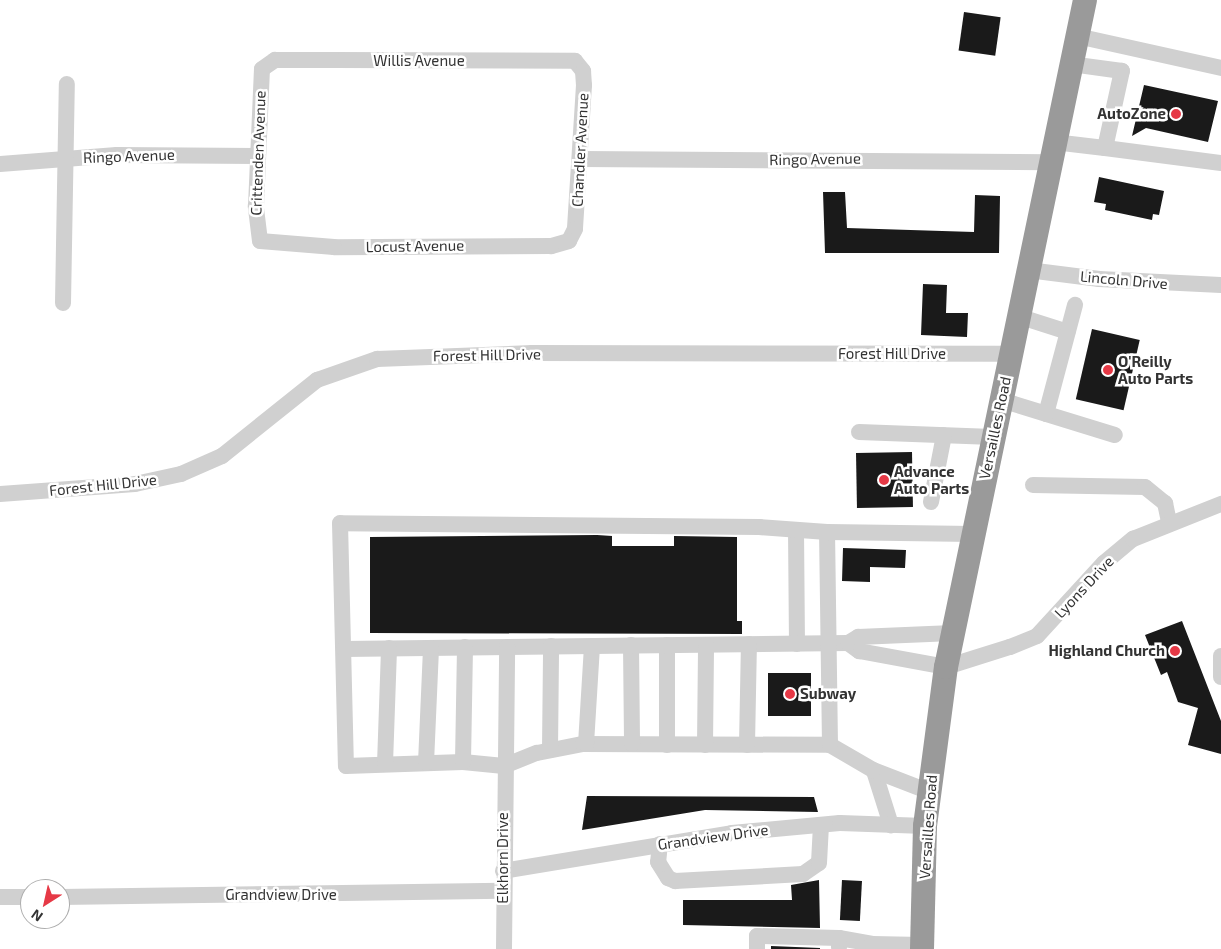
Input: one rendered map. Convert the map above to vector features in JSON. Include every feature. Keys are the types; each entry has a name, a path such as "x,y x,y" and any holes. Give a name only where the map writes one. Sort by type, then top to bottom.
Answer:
{"highway":[{"name":"Versailles Road","path":"922,947 926,826 946,667 1077,36 1080,2"}],"street":[{"path":"1077,36 1221,68"},
{"name":"Willis Avenue","path":"265,64 305,60 575,61"},
{"name":"Chandler Avenue","path":"569,241 576,229 584,77 575,61"},
{"name":"Crittenden Avenue","path":"260,241 258,156 265,64"},
{"path":"1071,64 1122,71 1105,148"},
{"path":"63,303 68,158 67,84"},
{"name":"Ringo Avenue","path":"581,159 1052,152 1105,148 1221,163"},
{"name":"Ringo Avenue","path":"0,164 68,158 258,156"},
{"name":"Locust Avenue","path":"260,241 334,247 552,246 569,241"},
{"name":"Lincoln Drive","path":"1028,270 1098,279 1221,285"},
{"path":"1046,414 1075,305"},
{"path":"1018,316 1068,332"},
{"name":"Forest Hill Drive","path":"0,494 135,484 181,474 222,456 317,380 377,359 532,354 1010,354"},
{"path":"1000,400 1116,435"},
{"path":"859,432 993,437"},
{"path":"931,502 944,435"},
{"path":"1033,485 1145,488 1165,503 1169,522"},
{"name":"Lyons Drive","path":"946,667 1037,636 1104,563 1133,539 1169,522 1221,504"},
{"path":"930,792 874,771 830,745 586,744 550,750 504,766 463,762 346,766 340,524 973,534"},
{"path":"796,530 797,644"},
{"path":"827,532 830,745"},
{"path":"344,649 848,643 858,637 953,633"},
{"path":"848,643 859,651 946,667"},
{"path":"705,745 706,644"},
{"path":"747,745 749,644"},
{"path":"667,645 668,744"},
{"path":"550,750 551,646"},
{"path":"586,744 592,646"},
{"path":"631,646 632,744"},
{"path":"463,762 465,647"},
{"name":"Elkhorn Drive","path":"504,949 502,871 507,647"},
{"path":"385,764 389,648"},
{"path":"426,763 431,648"},
{"path":"1221,656 1221,677"},
{"path":"874,771 890,825"},
{"path":"660,844 658,862 668,878 675,881 803,874 819,863 820,825"},
{"name":"Grandview Drive","path":"502,871 660,844 820,825 926,826"},
{"name":"Grandview Drive","path":"70,897 502,890"},
{"path":"0,897 20,897"},
{"path":"757,949 756,936 872,947 922,947"}],"building":[{"path":"964,12 1001,17 995,56 959,51"},
{"name":"AutoZone","path":"1144,85 1218,101 1208,142 1146,128 1132,136"},
{"path":"1099,177 1164,191 1159,215 1153,214 1152,220 1105,210 1106,204 1094,202"},
{"path":"823,192 845,192 847,228 974,232 975,195 1000,196 999,253 825,253"},
{"path":"923,284 947,285 946,313 968,313 967,337 921,335"},
{"name":"O'Reilly Auto Parts","path":"1092,329 1140,340 1124,410 1076,399"},
{"name":"Advance Auto Parts","path":"912,452 913,507 857,508 856,453"},
{"path":"612,536 612,546 674,546 674,536 737,537 737,621 742,621 742,634 370,633 370,537"},
{"path":"843,548 906,550 905,568 870,567 870,582 842,581"},
{"path":"1182,621 1221,721 1221,754 1188,745 1198,708 1178,702 1167,672 1161,675 1145,635"},
{"name":"Subway","path":"768,673 811,673 811,716 768,716"},
{"path":"587,796 814,797 818,812 705,810 582,830"},
{"path":"819,880 820,928 683,925 683,900 792,900 791,885"},
{"path":"842,880 862,881 860,921 840,920"},
{"path":"771,946 820,948 820,949 771,949"}],"place":[{"name":"AutoZone","path":"1176,114"},
{"name":"O'Reilly Auto Parts","path":"1108,370"},
{"name":"Advance Auto Parts","path":"884,480"},
{"name":"Highland Church","path":"1175,651"},
{"name":"Subway","path":"790,694"}]}
